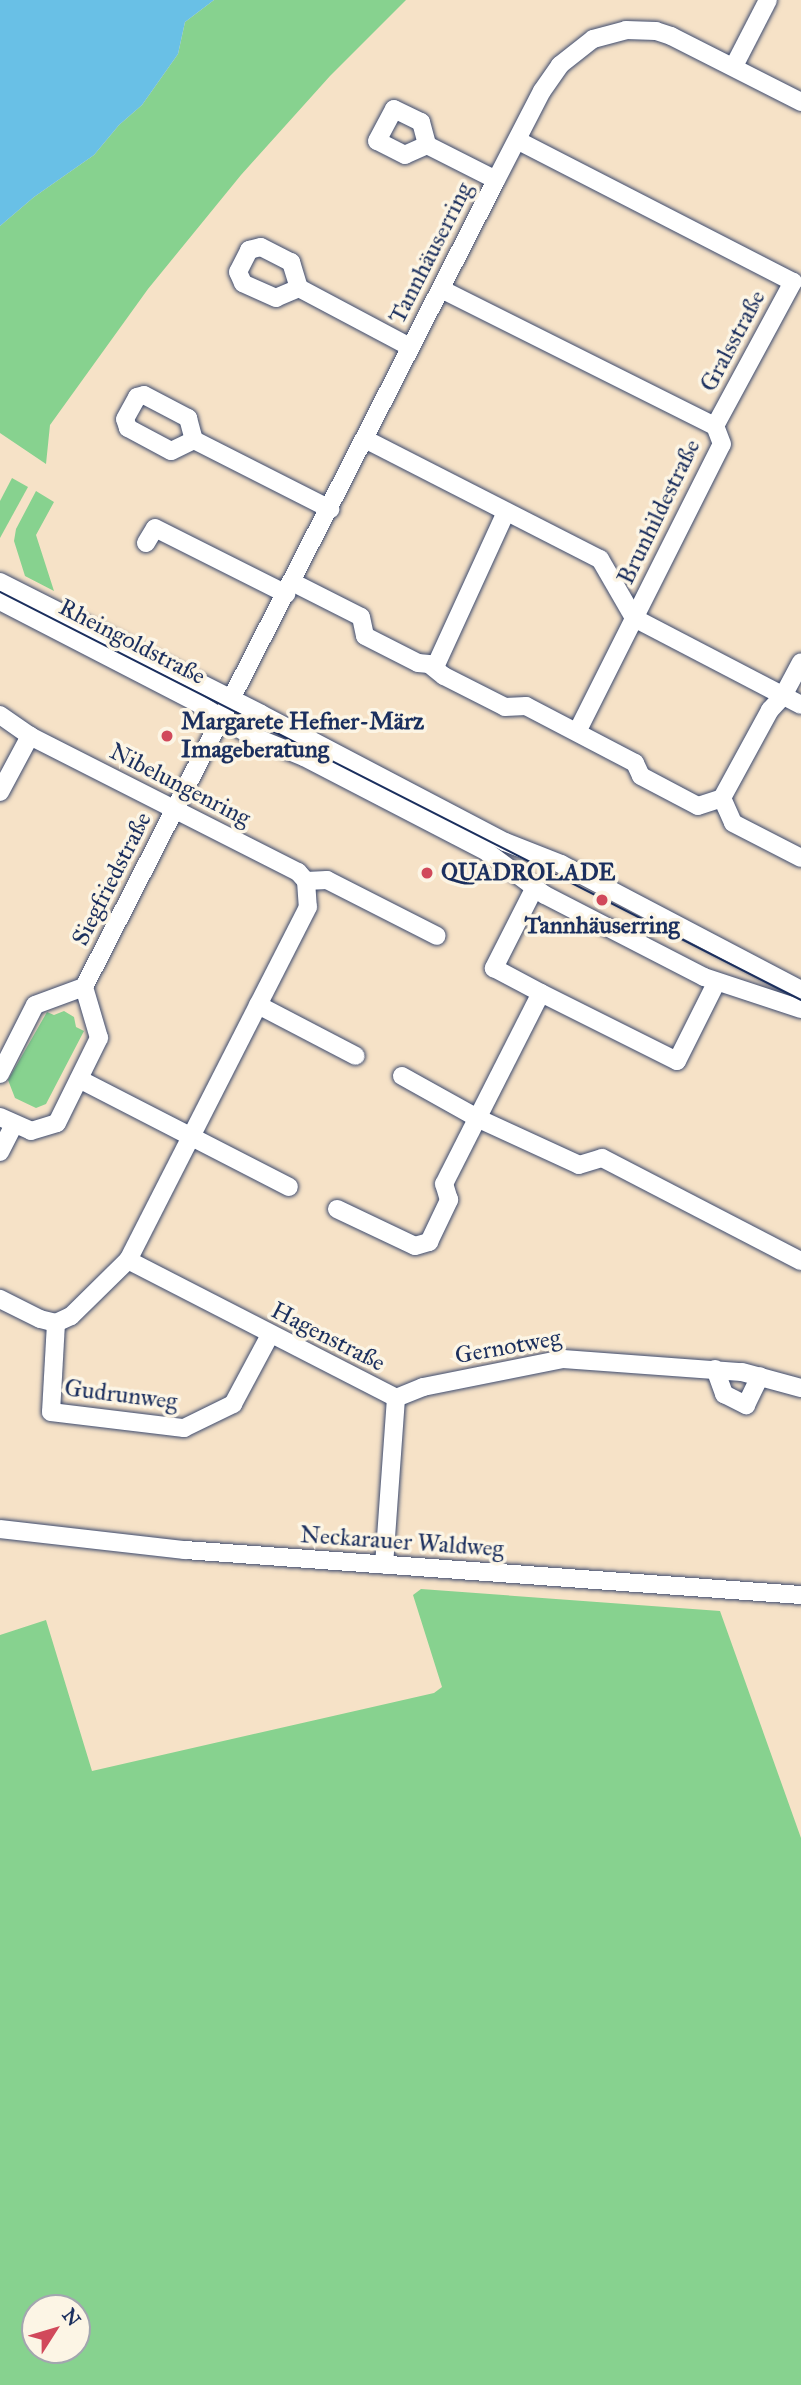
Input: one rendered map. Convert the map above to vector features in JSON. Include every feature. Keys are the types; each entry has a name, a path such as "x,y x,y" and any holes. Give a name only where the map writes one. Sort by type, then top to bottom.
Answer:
{"street":[{"path":"734,66 768,0"},
{"name":"Tannhäuserring","path":"222,718 496,180 560,65 581,46 607,35 626,30 656,31 734,66 801,102"},
{"name":"Gralsstraße","path":"441,289 715,426 797,280 517,141"},
{"name":"Tannhäuserring","path":"427,145 496,180"},
{"name":"Tannhäuserring","path":"299,288 410,347"},
{"name":"Brunhildestraße","path":"577,732 722,444 715,426"},
{"name":"Brunhildestraße","path":"365,439 600,559 634,618 801,705"},
{"path":"194,440 330,509"},
{"path":"435,667 506,512"},
{"path":"146,543 155,528 361,617 365,636 418,663 435,667 444,676 505,707 526,706 577,732 635,763 641,776 698,806 722,798 769,710 783,696 801,662"},
{"name":"Rheingoldstraße","path":"0,582 505,842 561,864 801,990"},
{"name":"Rheingoldstraße","path":"0,601 250,735 304,757 487,852 534,889 716,983 787,1002 801,1009"},
{"name":"Nibelungenring","path":"0,715 30,736 298,872 306,881 327,880 437,936"},
{"name":"Siegfriedstraße","path":"84,987 222,718"},
{"path":"0,792 30,736"},
{"path":"722,798 733,823 801,858"},
{"path":"0,1298 40,1320 56,1323 71,1316 128,1260 307,907 306,881"},
{"path":"534,889 494,968 541,993 677,1061 716,983"},
{"path":"0,1074 7,1041 36,1005 84,987 99,1038 79,1080 57,1122 32,1131 7,1120 0,1152"},
{"path":"337,1209 415,1246 429,1242 449,1200 444,1184 541,993"},
{"path":"258,1005 356,1056"},
{"path":"402,1076 477,1118 579,1165 602,1158 801,1261"},
{"path":"79,1080 289,1187"},
{"name":"Hagenstraße","path":"128,1260 397,1398 384,1565"},
{"name":"Gudrunweg","path":"56,1323 51,1412 184,1428 233,1404 270,1335"},
{"name":"Gernotweg","path":"397,1398 424,1387 563,1359 715,1369 760,1376 801,1388"},
{"path":"715,1369 724,1394 746,1405 760,1376"},
{"name":"Neckarauer Waldweg","path":"0,1529 172,1549 801,1595"}],"green space":[{"path":"214,0 406,0 330,76 241,175 148,289 50,425 46,464 0,433 0,226 34,197 94,155 119,125 142,105 178,54 185,22"},
{"path":"12,478 28,487 0,538 0,501"},
{"path":"36,491 54,502 36,535 54,591 25,576 14,541 16,529"},
{"path":"64,1011 74,1017 76,1027 84,1031 46,1104 36,1108 15,1098 8,1080 47,1012 54,1015"},
{"path":"421,1589 720,1611 801,1838 801,2385 0,2385 0,1635 46,1620 92,1771 434,1693 442,1687 413,1595"}],"water":[{"path":"0,0 214,0 185,22 178,54 142,105 119,125 94,155 34,197 0,226"}],"tram line":[{"path":"0,592 801,1000"}],"place":[{"name":"Margarete Hefner-März Imageberatung","path":"167,736"},
{"name":"QUADROLADE","path":"427,873"},
{"name":"Tannhäuserring","path":"602,900"}]}
